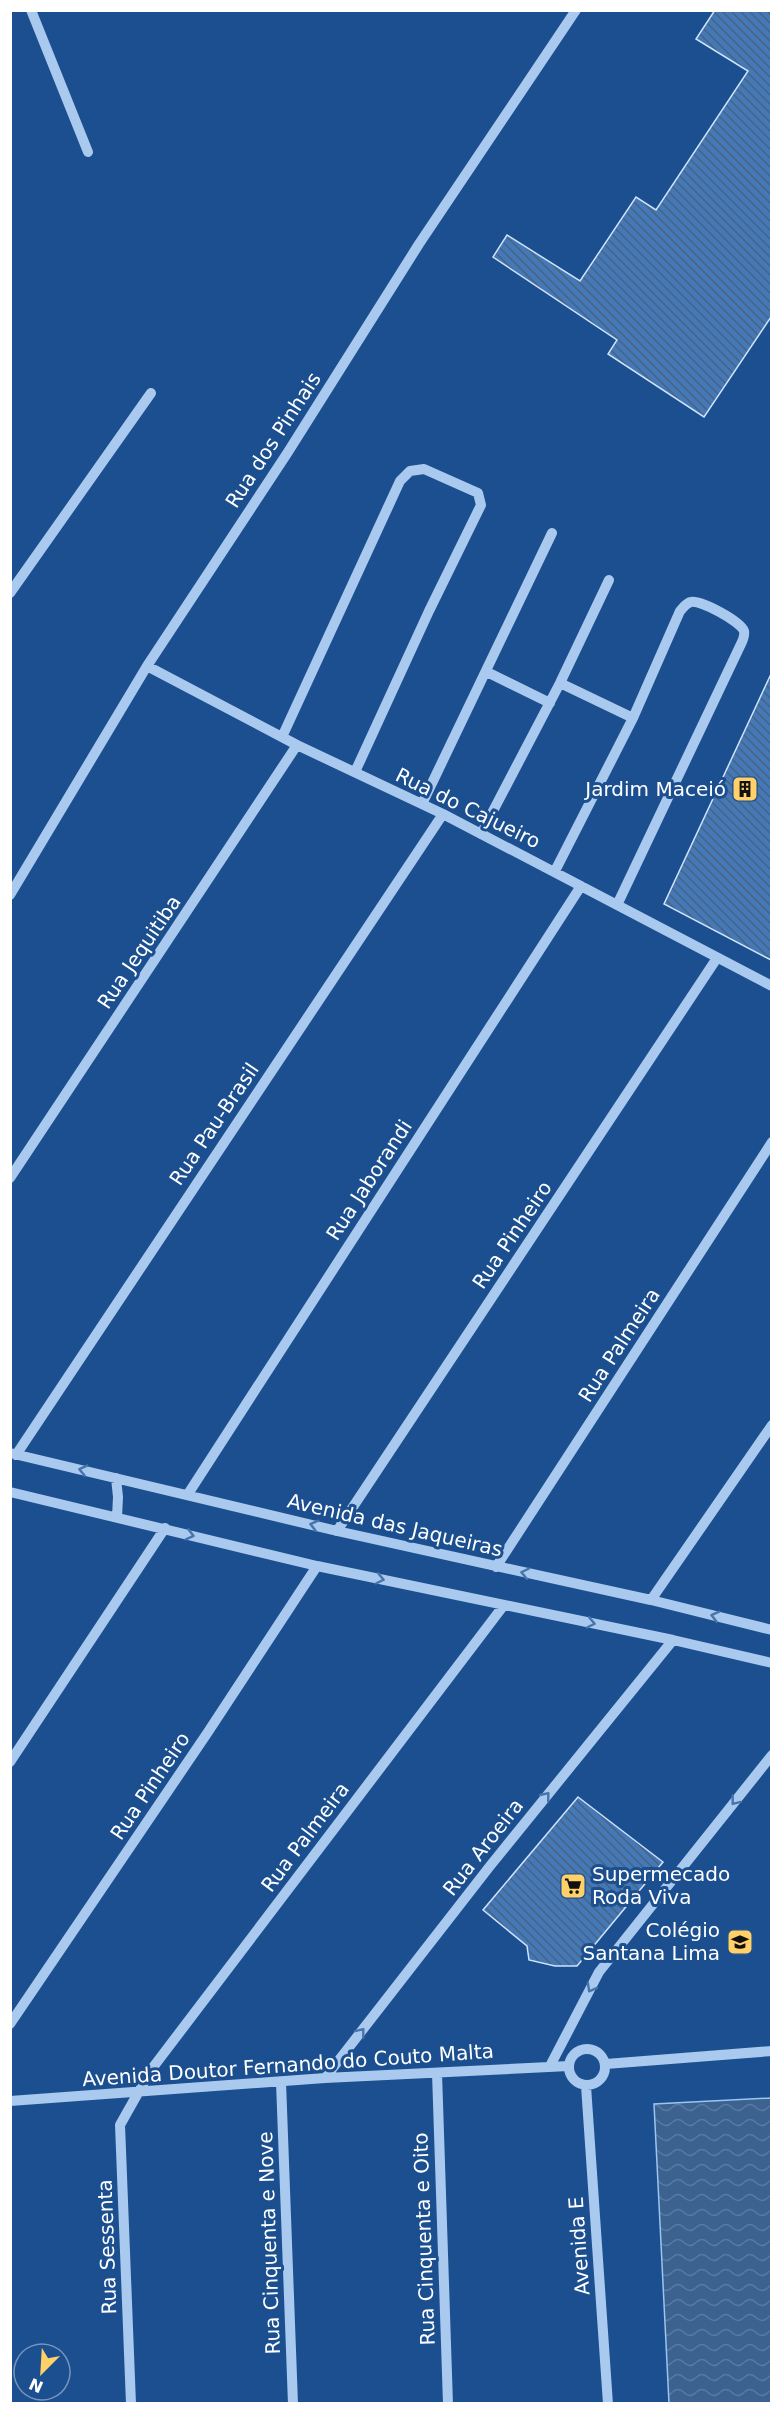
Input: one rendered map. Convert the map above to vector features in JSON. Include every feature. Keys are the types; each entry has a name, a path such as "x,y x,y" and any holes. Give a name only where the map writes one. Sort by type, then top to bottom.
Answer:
{"street":[{"path":"31,10 88,152"},
{"name":"Rua dos Pinhais","path":"13,891 147,666 301,432 425,234 576,10"},
{"path":"10,593 151,393"},
{"path":"282,737 400,481 410,471 424,469 478,494 481,505 355,772"},
{"path":"422,804 552,533"},
{"path":"481,834 550,703 609,580"},
{"path":"555,871 633,718 680,611 686,604 701,603 738,622 743,629 744,636 741,644 617,905"},
{"name":"Rua do Cajueiro","path":"147,666 297,745 443,814 555,871 771,986"},
{"path":"487,672 550,703"},
{"path":"560,683 633,718"},
{"name":"Rua Jequitiba","path":"10,1178 297,745"},
{"name":"Rua Pau-Brasil","path":"13,1454 443,814"},
{"path":"10,874 13,891"},
{"name":"Rua Jaborandi","path":"188,1494 581,886"},
{"name":"Rua Pinheiro","path":"337,1531 717,958"},
{"name":"Rua Palmeira","path":"496,1567 771,1142"},
{"path":"651,1600 771,1425"},
{"name":"Avenida das Jaqueiras","path":"13,1454 337,1531 651,1600 771,1630"},
{"path":"116,1478 117,1517"},
{"path":"10,1492 317,1566 673,1640 771,1663"},
{"path":"10,1762 165,1528"},
{"name":"Rua Pinheiro","path":"10,2024 208,1732 317,1566"},
{"name":"Rua Palmeira","path":"138,2093 151,2070 504,1605"},
{"name":"Rua Aroeira","path":"325,2078 490,1866 673,1640"},
{"path":"550,2066 599,1972 771,1755"},
{"path":"581,2049 592,2049 601,2054 606,2064 604,2075 597,2083 586,2086 577,2083 571,2075 569,2066 573,2056 581,2049"},
{"path":"606,2064 771,2051"},
{"name":"Avenida Doutor Fernando do Couto Malta","path":"10,2101 325,2078 569,2066"},
{"name":"Rua Cinquenta e Oito","path":"437,2073 448,2403"},
{"name":"Rua Cinquenta e Nove","path":"282,2082 293,2403"},
{"name":"Avenida E","path":"586,2086 608,2403"},
{"name":"Rua Sessenta","path":"131,2403 120,2125 138,2093"}],"water":[{"path":"771,2098 771,2403 669,2403 654,2104"}],"building":[{"path":"715,10 771,10 771,317 704,417 608,354 617,340 493,257 507,235 580,281 636,197 656,210 748,71 696,39"},
{"name":"Jardim Maceió","path":"771,674 771,960 664,904"},
{"name":"Supermecado Roda Viva","path":"578,1797 663,1862 577,1966 555,1966 529,1960 527,1946 483,1910"}],"place":[{"name":"Jardim Maceió","path":"745,789"},
{"name":"Supermecado Roda Viva","path":"573,1886"},
{"name":"Colégio Santana Lima","path":"740,1942"}]}
